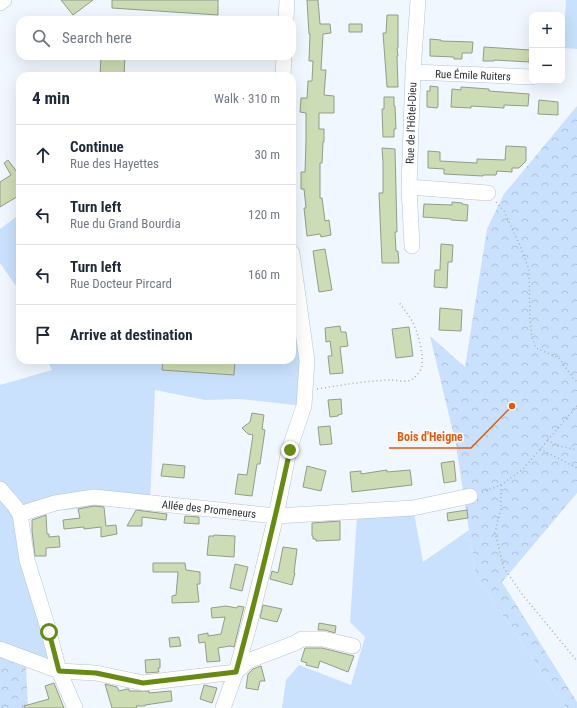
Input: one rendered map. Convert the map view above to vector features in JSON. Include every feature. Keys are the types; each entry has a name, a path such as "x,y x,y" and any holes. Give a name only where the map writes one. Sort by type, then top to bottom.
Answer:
{"street":[{"path":"0,3 4,0"},
{"path":"286,16 287,0"},
{"name":"Rue de l’Hôtel-Dieu","path":"412,246 409,187 413,72 418,0"},
{"path":"284,60 284,72"},
{"name":"Rue Émile Ruiters","path":"413,72 529,77"},
{"path":"409,187 488,193"},
{"path":"223,708 236,672 250,622 276,516 290,450 304,406 307,361 296,282"},
{"path":"0,490 20,514 27,560 47,625 59,671 75,708"},
{"name":"Allée des Promeneurs","path":"20,514 55,503 94,497 276,516 413,508 470,496"},
{"path":"0,649 59,671 96,673 143,683 236,672 248,661 302,639 323,639 353,646"}],"path":[{"path":"488,193 504,211 521,248 529,270 530,319 532,337 536,348 559,358 577,382"},
{"path":"305,388 313,389 379,380 407,381 413,379 421,369 422,360 420,344 412,322 398,301"},
{"path":"470,496 501,485 523,469 577,406"},
{"path":"548,440 555,445 577,450"},
{"path":"540,449 577,468"},
{"path":"501,485 501,508 495,533 504,568 522,594 577,661"}],"green space":[{"path":"566,0 577,0 577,49 565,48"},
{"path":"577,106 577,493 502,582 577,702 577,708 566,708 476,576 456,445 430,336 465,367 487,229 504,194"},
{"path":"16,217 16,286 0,263 0,229"},
{"path":"296,303 304,406 240,399 205,400 155,390 150,502 20,514 59,671 0,649 0,385 52,370 49,364 296,364"},
{"path":"413,508 423,562 469,530 476,576 566,708 282,708 286,680 299,665 351,685 365,637 350,622 357,516"},
{"path":"0,649 26,666 28,708 0,708"}],"building":[{"path":"61,0 93,0 73,15"},
{"path":"112,0 218,0 218,15 112,8"},
{"path":"307,0 318,0 320,24 330,24 331,33 323,34 321,70 326,70 324,95 334,96 334,113 319,113 319,129 324,129 322,163 320,163 320,198 322,198 325,221 329,220 331,235 321,237 320,234 307,236 304,208 306,208 304,189 301,189 301,172 305,172 306,113 300,112 301,98 307,98 308,81 312,81 313,61 309,61 310,34"},
{"path":"387,15 398,15 398,87 387,87 383,33 386,33"},
{"path":"349,24 362,24 362,32 349,32"},
{"path":"430,39 441,41 473,42 472,53 462,53 462,59 454,59 454,57 430,56"},
{"path":"484,47 529,50 529,62 494,60 483,61"},
{"path":"101,60 125,60 124,72 100,72"},
{"path":"430,86 438,87 437,108 427,107 427,91 430,91"},
{"path":"461,87 529,94 528,106 504,105 504,108 471,106 471,108 451,107 452,89 461,90"},
{"path":"384,97 394,97 396,129 394,129 394,137 383,137 382,109 384,109"},
{"path":"539,100 558,102 558,115 538,114"},
{"path":"506,146 526,147 526,161 519,168 512,168 512,172 497,171 496,175 483,176 444,174 444,169 428,168 428,151 440,152 440,161 477,163 477,159 505,160"},
{"path":"382,148 395,149 397,232 395,232 396,251 398,251 399,263 382,263 379,193 383,193"},
{"path":"8,160 16,171 16,197 0,207 0,182 11,175 4,163"},
{"path":"452,202 468,205 467,221 423,217 424,204 452,205"},
{"path":"441,244 453,245 452,262 448,262 447,288 434,287 435,270 440,270"},
{"path":"325,249 332,290 319,292 313,251"},
{"path":"440,308 462,310 461,331 439,330"},
{"path":"340,326 341,332 346,332 348,346 340,347 343,373 330,374 328,356 332,356 330,341 326,342 325,328"},
{"path":"409,327 413,356 396,358 392,329"},
{"path":"163,364 235,364 234,375 162,370"},
{"path":"341,399 342,414 330,417 328,400"},
{"path":"252,413 264,415 262,429 265,430 260,464 257,464 252,496 235,494 238,474 247,475 253,435 248,434 242,428 250,422"},
{"path":"330,426 332,444 320,445 318,427"},
{"path":"454,461 456,481 444,483 441,463"},
{"path":"163,464 185,466 184,478 161,476"},
{"path":"307,466 326,471 321,491 303,487"},
{"path":"387,470 387,472 410,470 412,485 352,492 350,472 361,471 361,474"},
{"path":"94,506 104,507 106,526 116,525 117,534 101,537 101,527 64,529 63,520 80,518 78,509"},
{"path":"136,510 167,514 166,520 142,517 142,526 127,526"},
{"path":"467,510 468,518 448,521 447,513"},
{"path":"46,515 47,534 49,534 49,537 59,536 60,547 46,548 46,556 35,556 32,520"},
{"path":"185,516 199,517 199,524 184,523"},
{"path":"340,521 340,540 316,541 316,539 313,539 312,523"},
{"path":"209,536 235,536 234,557 207,555"},
{"path":"283,547 297,549 295,573 292,585 270,579 272,571 278,573"},
{"path":"153,563 185,563 186,570 200,572 200,584 197,584 199,602 172,603 172,596 176,595 178,572 153,572"},
{"path":"235,564 248,567 242,591 230,588"},
{"path":"263,605 282,609 277,622 260,618"},
{"path":"226,606 237,608 238,606 244,607 234,647 230,646 218,648 220,661 207,662 205,642 199,643 198,635 208,633 208,636 221,634 225,617 212,618 211,608"},
{"path":"319,623 336,626 335,633 325,630 318,630"},
{"path":"179,637 181,646 170,647 169,638"},
{"path":"305,648 322,648 354,656 348,672 320,661 318,668 306,665 307,663 301,661"},
{"path":"160,659 160,668 158,668 159,672 146,673 145,660"},
{"path":"261,666 265,681 260,681 258,690 246,688 248,674 253,669"},
{"path":"54,683 64,708 25,708 24,706 49,699 45,686"},
{"path":"105,684 117,687 119,691 129,689 129,691 149,691 149,693 171,691 172,701 145,706 136,706 137,708 112,708"},
{"path":"204,685 217,688 212,703 200,699"}],"place":[{"name":"Bois d'Heigne","path":"512,406"}],"route":[{"path":"49,632 59,671 96,673 143,683 236,672 276,516 290,450"}]}
